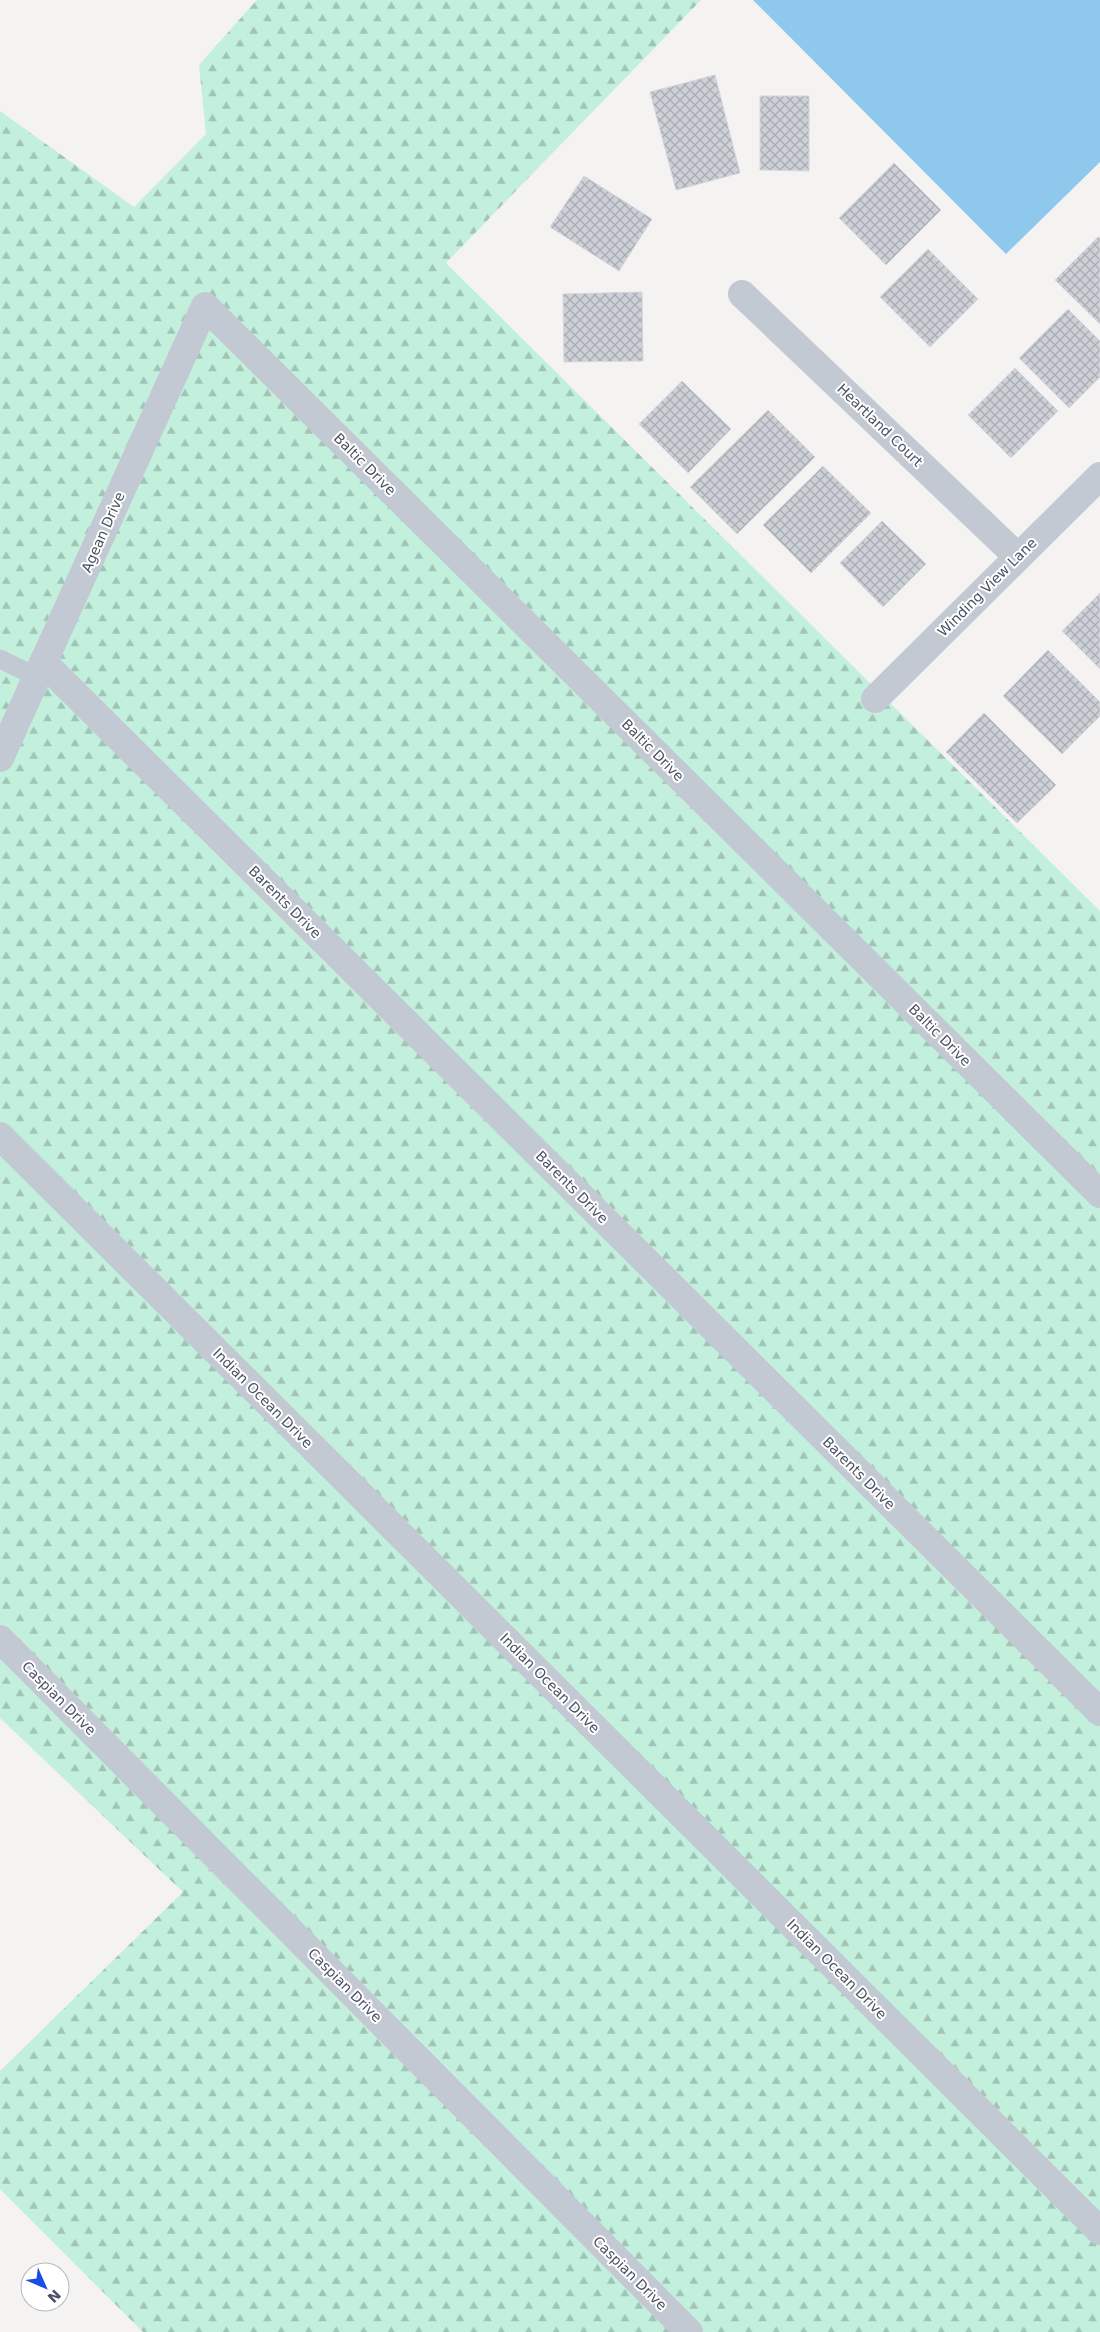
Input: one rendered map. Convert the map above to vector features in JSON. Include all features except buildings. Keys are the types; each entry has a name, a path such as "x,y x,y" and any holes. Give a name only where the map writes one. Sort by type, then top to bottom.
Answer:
{"street":[{"name":"Heartland Court","path":"742,294 1018,557"},
{"name":"Agean Drive","path":"0,758 205,306"},
{"name":"Baltic Drive","path":"205,306 1100,1194"},
{"name":"Winding View Lane","path":"875,699 1100,476"},
{"name":"Barents Drive","path":"40,670 1100,1712"},
{"name":"Indian Ocean Drive","path":"0,1136 1100,2231"},
{"name":"Caspian Drive","path":"0,1639 690,2332"}],"lane":[{"path":"0,660 40,670"}],"green space":[{"path":"257,0 701,0 446,263 1100,911 1100,2332 143,2332 0,2189 0,2071 183,1892 0,1718 0,111 134,207 206,134 199,65"}],"water":[{"path":"753,0 1100,0 1100,162 1006,254"}]}
